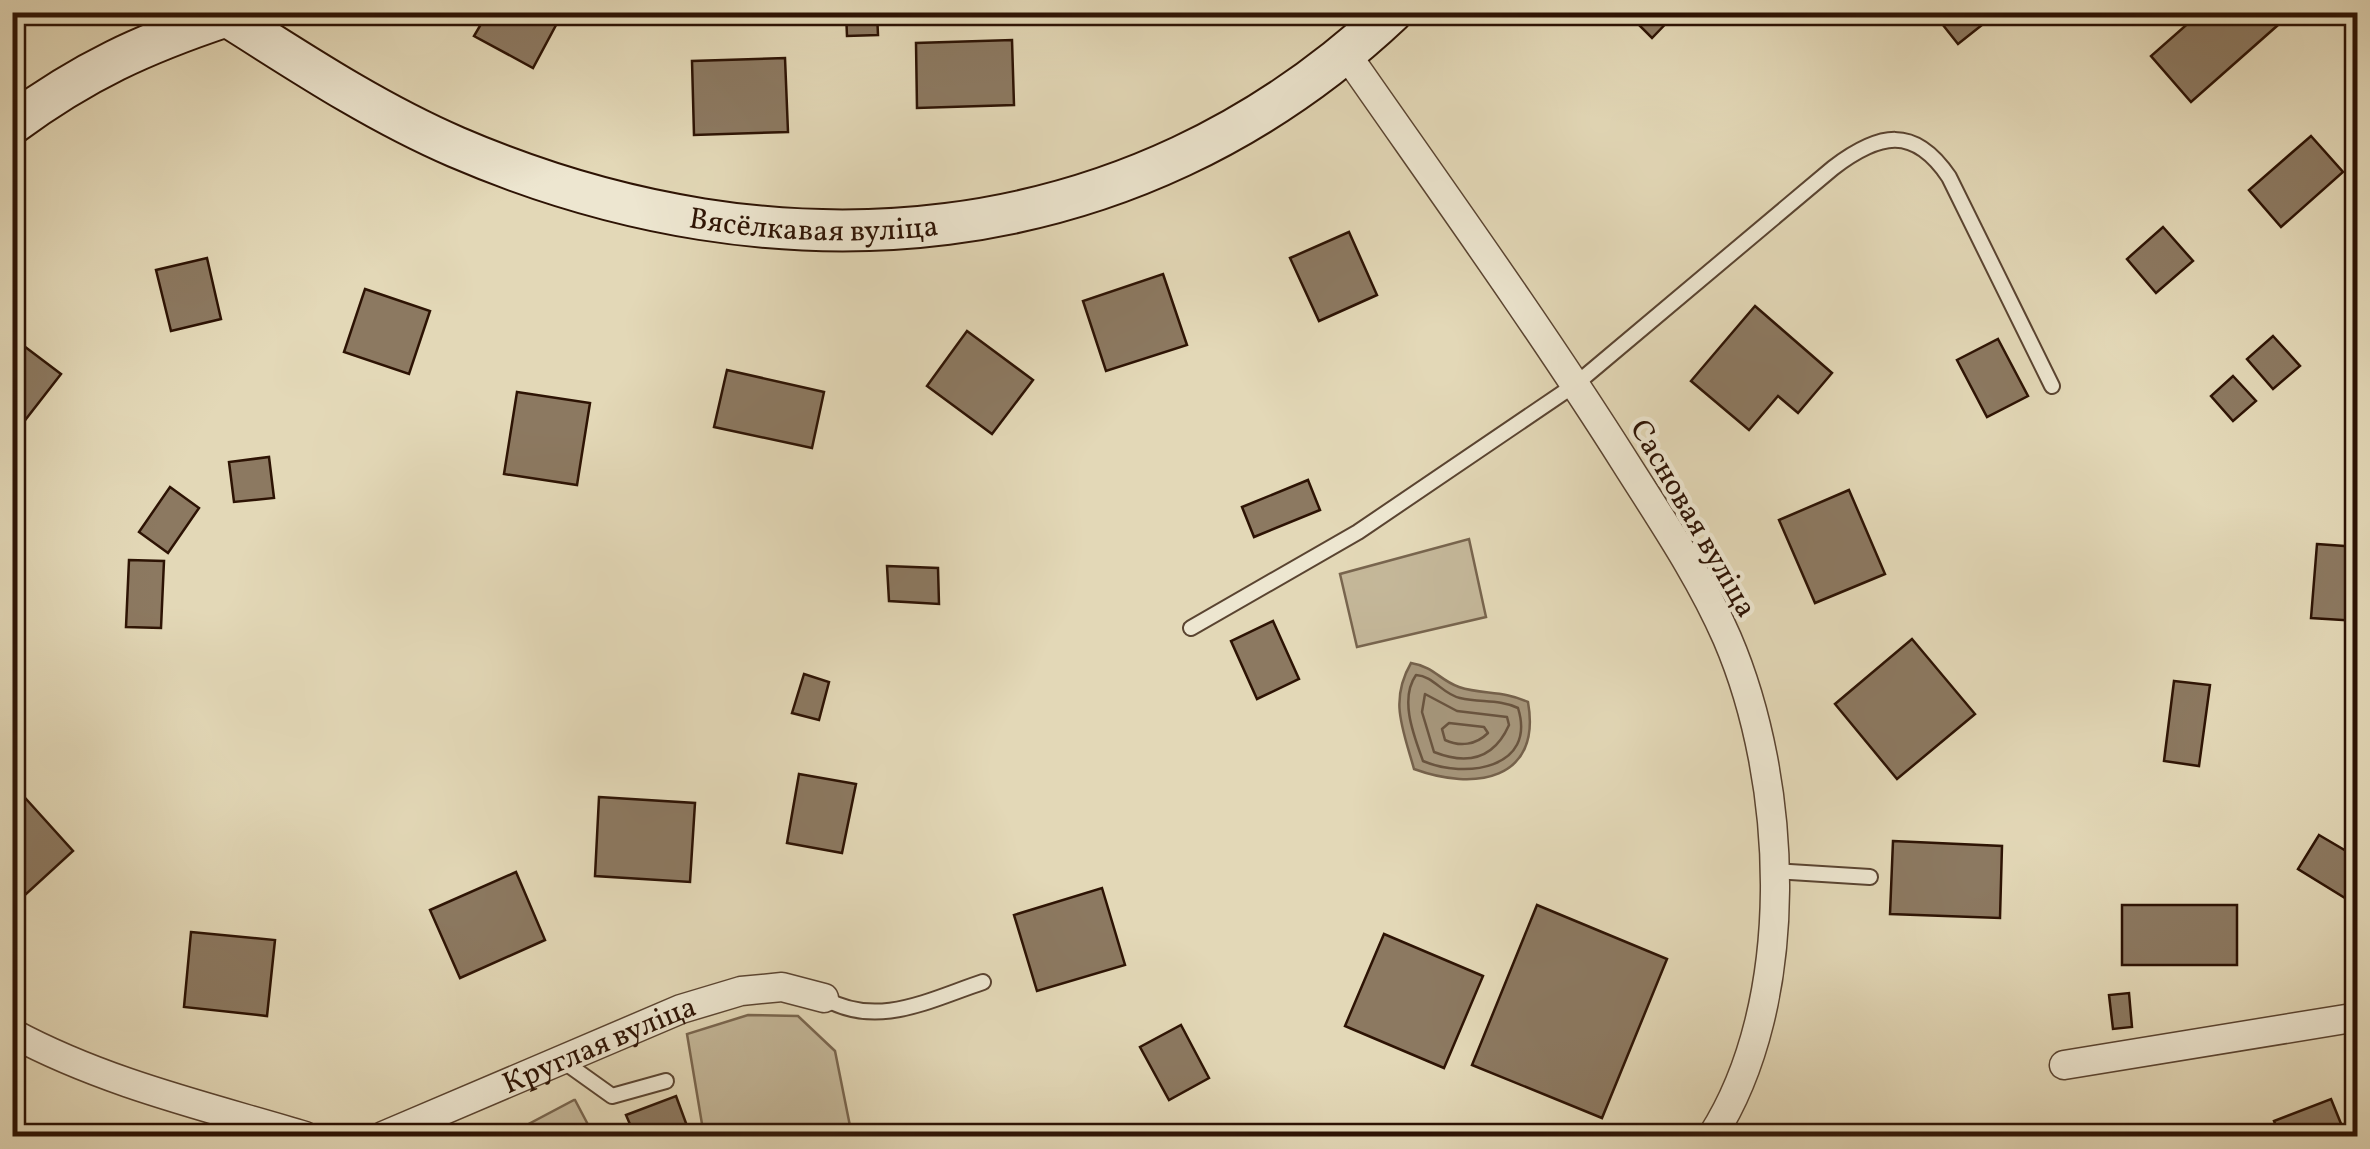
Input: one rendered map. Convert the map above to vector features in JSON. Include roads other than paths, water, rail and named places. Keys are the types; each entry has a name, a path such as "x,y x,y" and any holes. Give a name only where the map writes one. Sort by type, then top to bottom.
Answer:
{"street":[{"name":"Вясёлкавая вуліца","path":"226,14 354,96 456,147 568,188 672,215 767,229 866,230 971,221 1068,203 1174,164 1265,114 1347,55 1392,12"},
{"path":"12,124 60,89 142,44 226,14"},
{"name":"Сасновая вуліца","path":"1347,55 1576,384 1686,559 1728,639 1753,714 1768,789 1776,871 1771,954 1753,1042 1727,1113 1712,1136"},
{"name":"Круглая вуліца","path":"383,1136 681,1009 741,991 782,987 824,998"},
{"path":"2064,1066 2358,1017"},
{"path":"12,1033 62,1060 151,1092 306,1136"}],"lane":[{"path":"1191,628 1358,532 1576,384 1832,168 1859,148 1886,140 1913,142 1932,151 1950,177 2052,386"},
{"path":"1776,871 1870,877"},
{"path":"824,998 846,1011 898,1011 983,982"},
{"path":"562,1061 612,1096 666,1080"}],"water":[{"path":"1411,663 1426,667 1459,687 1528,702 1530,728 1525,749 1514,764 1480,778 1437,776 1414,769 1399,703"}]}
